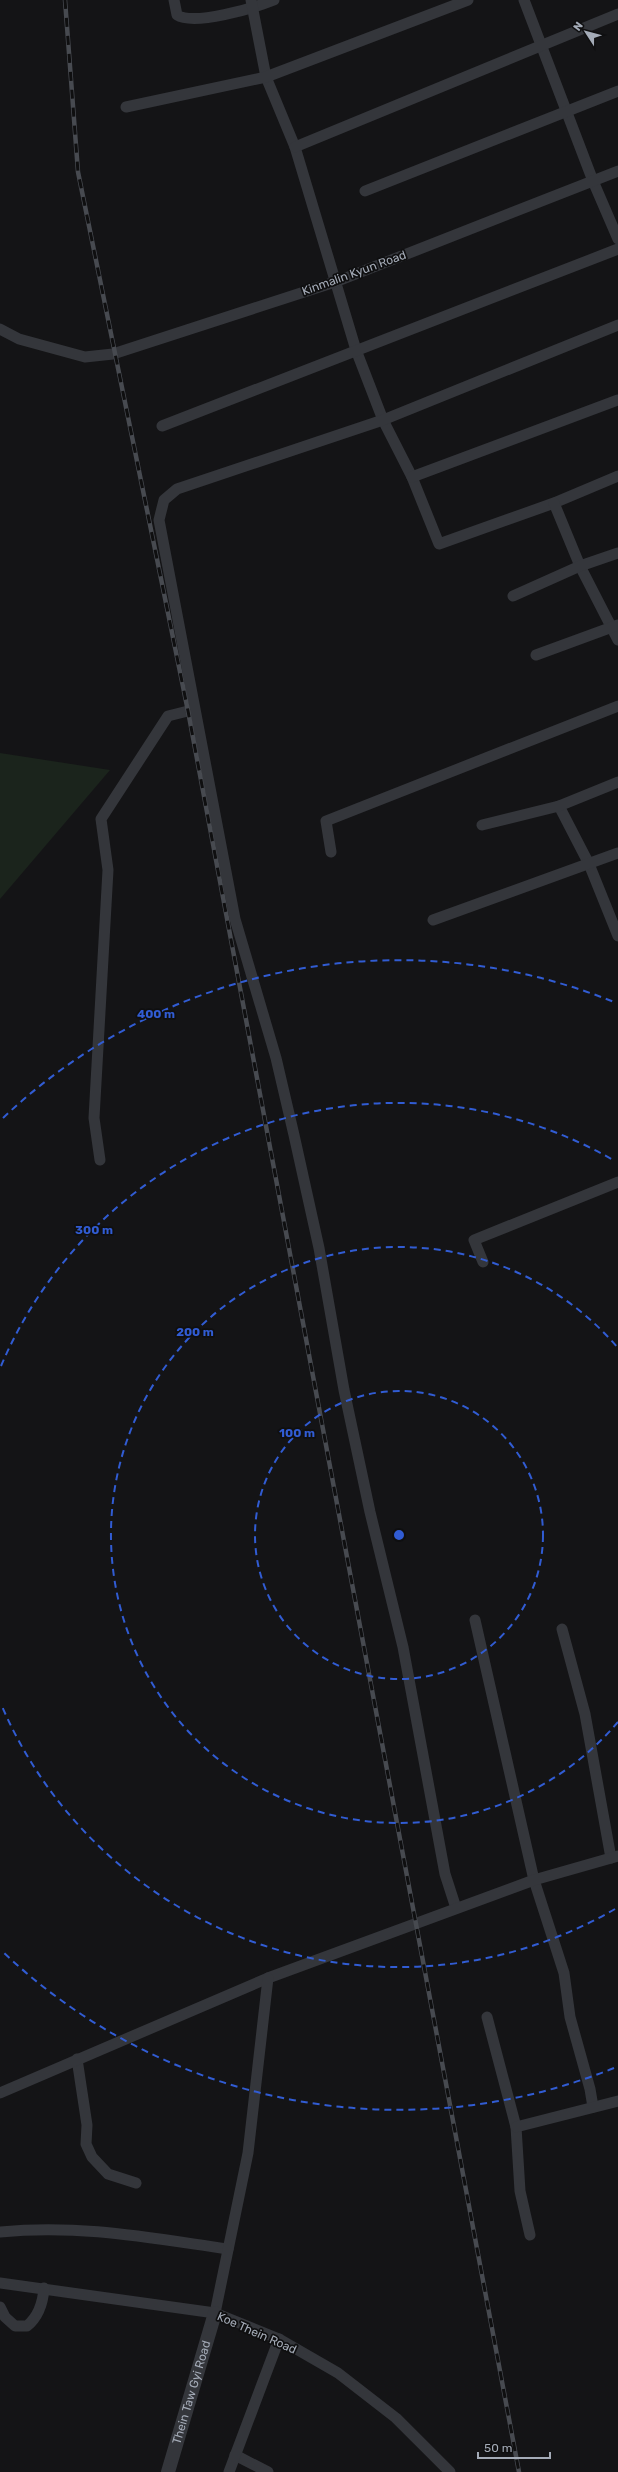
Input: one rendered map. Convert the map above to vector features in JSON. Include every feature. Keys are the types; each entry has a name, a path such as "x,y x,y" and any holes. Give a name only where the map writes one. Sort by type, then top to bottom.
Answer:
{"street":[{"path":"174,0 177,15 187,20 274,0"},
{"path":"126,106 266,77 468,0"},
{"path":"524,0 593,181 618,240"},
{"path":"252,4 266,77 296,148 338,281 356,350 383,420 412,477 440,544 554,503 618,476"},
{"path":"296,148 542,47 618,14"},
{"path":"365,191 566,110 618,91"},
{"name":"Kinmalin Kyun Road","path":"0,328 20,338 85,357 113,354 338,281 618,172"},
{"path":"162,426 618,249"},
{"path":"456,1908 445,1874 403,1647 370,1512 344,1390 319,1248 294,1135 276,1058 235,919 159,520 164,500 177,489 383,420 618,325"},
{"path":"412,477 618,400"},
{"path":"554,503 580,566 615,626 618,640"},
{"path":"513,596 580,566 618,553"},
{"path":"536,655 615,626"},
{"path":"331,852 326,820 618,706"},
{"path":"100,1160 94,1118 108,870 101,819 168,716 188,711"},
{"path":"482,825 559,806 618,782"},
{"path":"559,806 590,864 618,936"},
{"path":"433,920 618,853"},
{"path":"483,1262 474,1240 618,1182"},
{"path":"475,1620 534,1880 564,1973 570,2017 590,2089 592,2107"},
{"path":"0,2094 77,2059 268,1978 534,1880 615,1857 585,1714 562,1629"},
{"path":"214,2313 248,2153 268,1978"},
{"path":"487,2017 516,2127 520,2191 530,2235"},
{"path":"77,2059 87,2125 86,2144 92,2157 108,2174 136,2183"},
{"path":"516,2127 618,2101"},
{"path":"0,2232 35,2228 93,2229 228,2249"},
{"name":"Koe Thein Road","path":"0,2284 44,2288 214,2313 279,2340 338,2373 396,2418 450,2472"},
{"path":"0,2307 5,2317 16,2326 27,2326 33,2321 44,2300 44,2288"},
{"name":"Thein Taw Gyi Road","path":"168,2472 214,2313"},
{"path":"229,2472 279,2340"},
{"path":"235,2455 268,2472"}],"shaded area":[{"path":"0,753 110,770 0,899"}],"railway":[{"path":"65,0 78,172 188,711 519,2472"}]}
